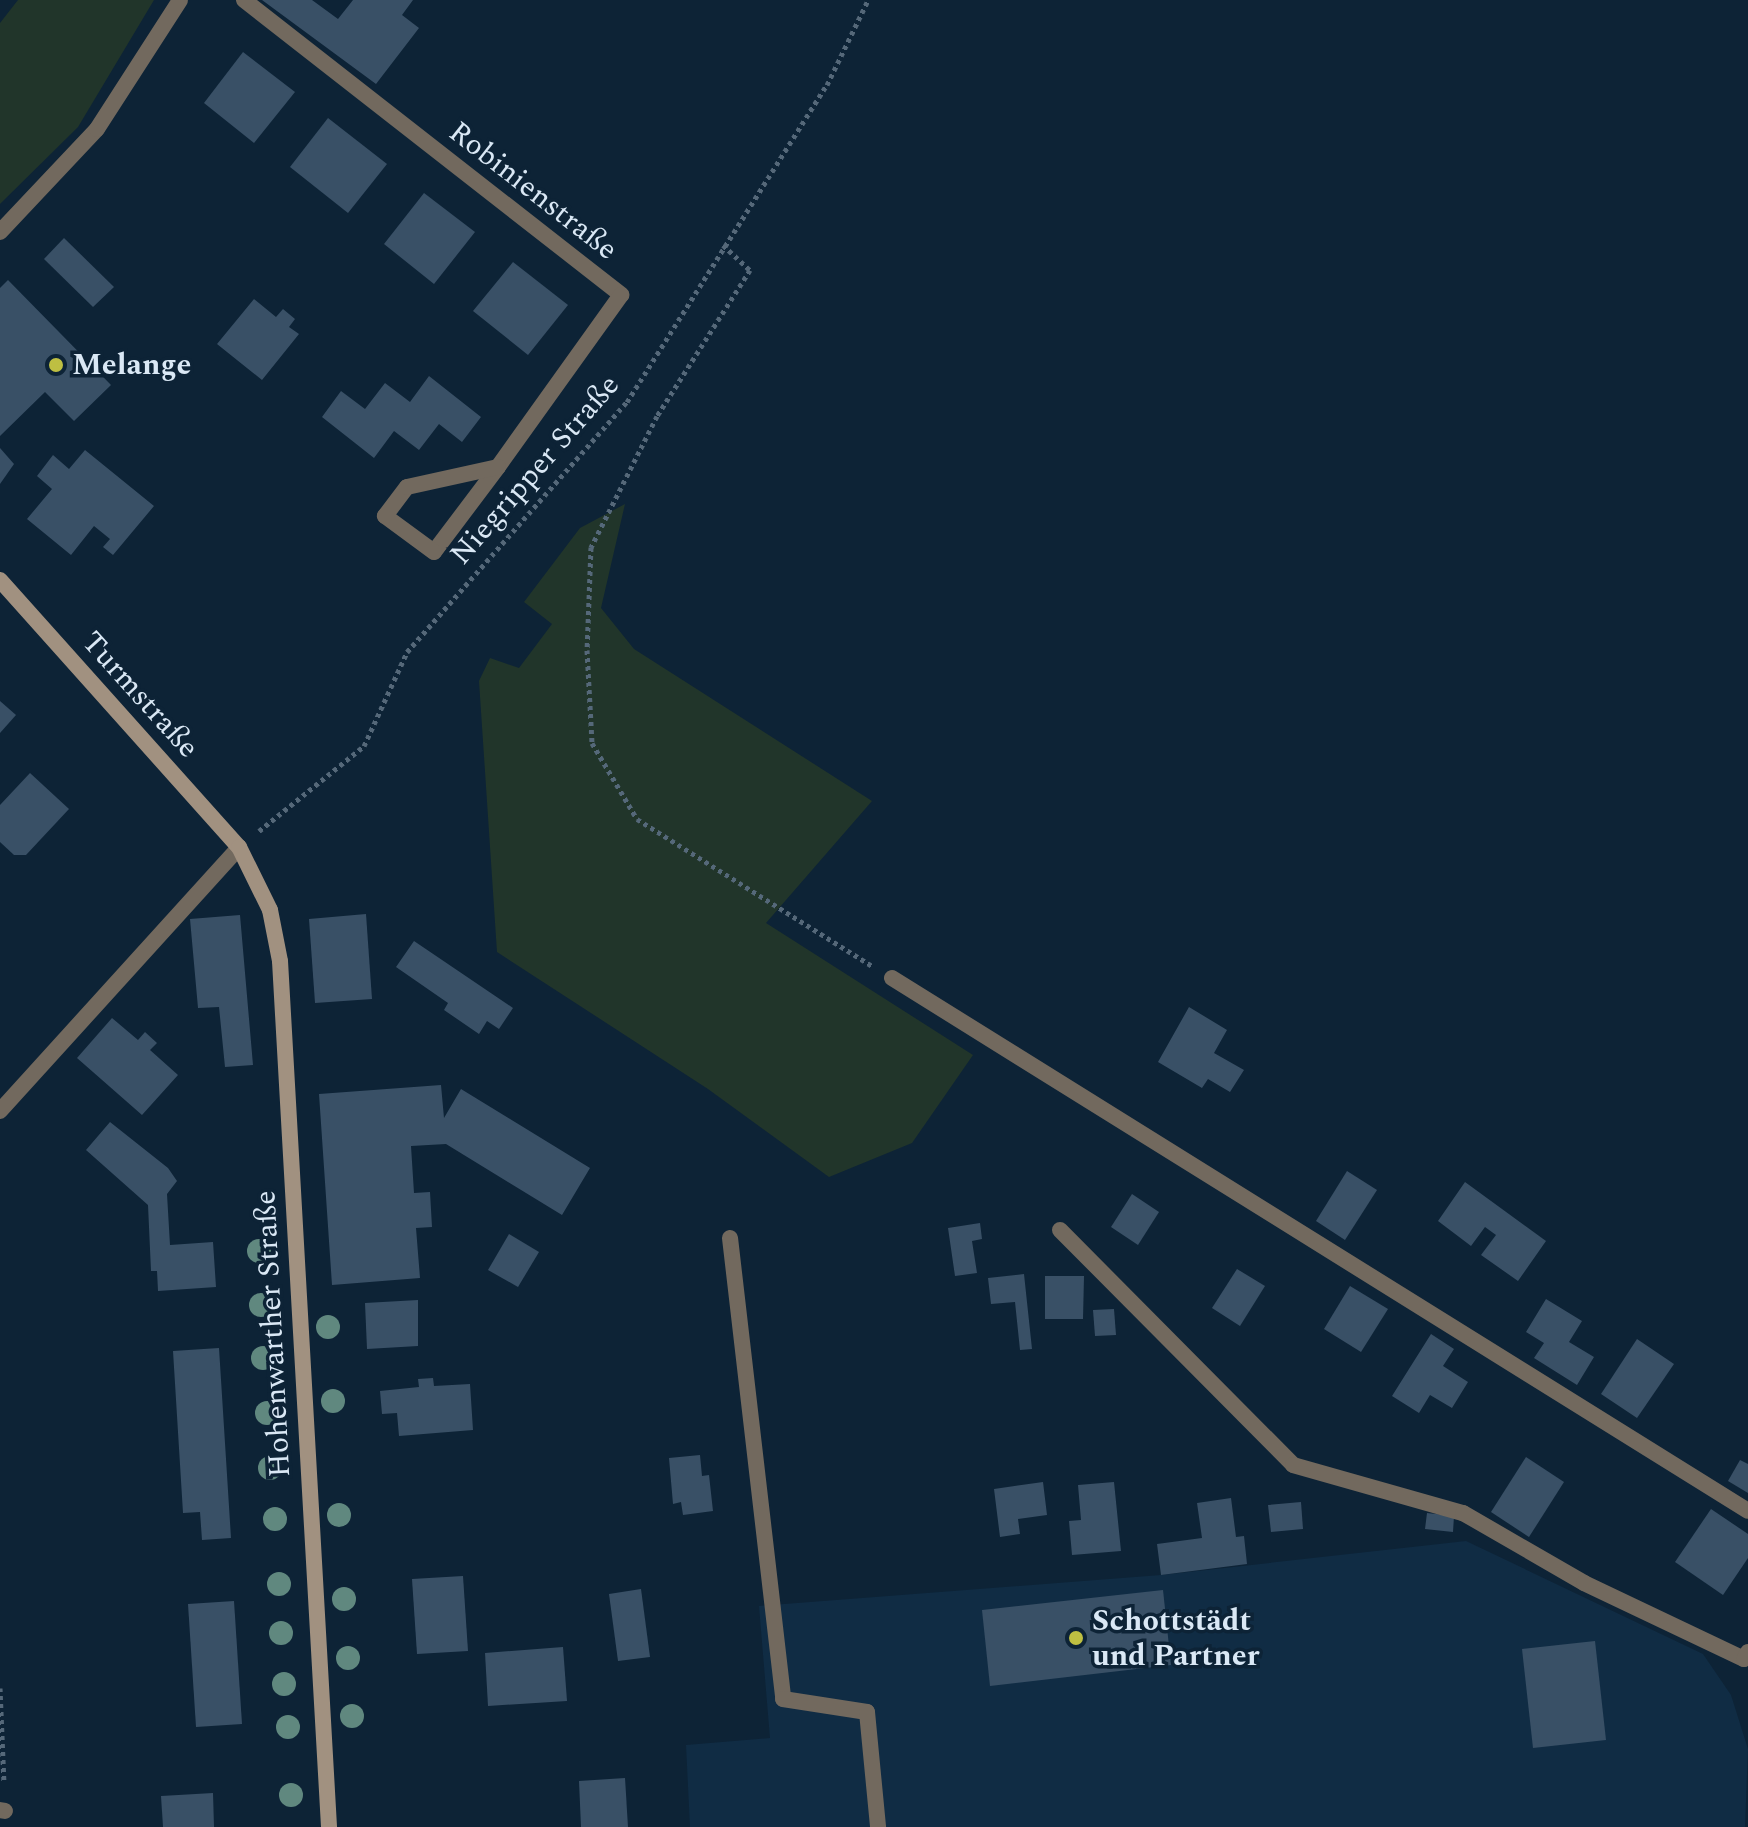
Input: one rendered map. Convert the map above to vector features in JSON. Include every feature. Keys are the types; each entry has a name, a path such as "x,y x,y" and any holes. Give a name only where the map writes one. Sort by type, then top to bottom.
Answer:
{"street":[{"path":"0,232 97,129 180,0"},
{"name":"Robinienstraße","path":"244,0 621,295 498,467 434,552 385,516 407,487 498,467"},
{"name":"Turmstraße","path":"0,580 239,847"},
{"path":"0,1111 239,847"},
{"name":"Hohenwarther Straße","path":"239,847 270,910 280,961 329,1827"},
{"path":"892,978 1748,1511"},
{"path":"1060,1230 1293,1465 1463,1513 1584,1583 1747,1657"},
{"path":"730,1238 783,1699 867,1712 878,1827"}],"path":[{"name":"Niegripper Straße","path":"239,847 364,746 407,652 627,402 723,245 827,85 868,0"},
{"path":"723,245 750,270 657,416 591,547 587,650 592,743 637,819 892,978"},
{"path":"0,1688 3,1811"}],"shaded area":[{"path":"1466,1541 1703,1654 1731,1695 1748,1749 1745,1827 690,1827 686,1745 770,1738 759,1606 1161,1575"}],"green space":[{"path":"18,0 154,0 78,127 0,204 0,23"},
{"path":"625,504 601,608 634,649 872,801 766,923 973,1055 912,1143 829,1177 708,1089 497,952 479,681 490,658 519,668 552,624 524,602 580,528"}],"building":[{"path":"262,0 312,0 338,19 353,0 413,0 402,15 419,28 376,84"},
{"path":"243,52 295,92 254,143 204,103"},
{"path":"328,118 387,164 348,213 290,167"},
{"path":"424,193 475,232 434,284 384,244"},
{"path":"64,238 114,287 93,307 44,259"},
{"path":"513,262 568,305 528,355 473,311"},
{"name":"Melange","path":"8,280 111,385 74,421 45,392 0,436 0,288"},
{"path":"254,299 276,317 283,309 295,319 289,327 299,334 262,380 217,344"},
{"path":"429,376 481,417 462,442 439,424 419,450 394,431 374,458 322,417 341,391 365,409 385,383 410,402"},
{"path":"0,448 14,464 0,484"},
{"path":"85,450 154,506 113,555 103,547 110,539 94,526 71,555 27,519 52,489 37,476 53,455 69,469"},
{"path":"0,701 16,715 0,733"},
{"path":"30,773 69,809 26,855 14,855 0,842 0,805"},
{"path":"366,914 372,999 315,1003 309,919"},
{"path":"240,915 253,1065 225,1067 219,1007 198,1008 190,919"},
{"path":"414,941 513,1008 499,1029 487,1021 479,1034 444,1010 448,1003 396,967"},
{"path":"1189,1007 1227,1030 1214,1053 1244,1070 1230,1092 1208,1079 1202,1088 1158,1062"},
{"path":"112,1018 138,1040 145,1032 157,1043 150,1050 178,1075 142,1115 77,1058"},
{"path":"441,1085 444,1118 461,1089 590,1168 562,1215 446,1144 411,1146 414,1193 430,1192 432,1227 416,1228 420,1278 332,1285 319,1094"},
{"path":"110,1122 168,1168 177,1181 167,1194 170,1245 213,1242 216,1287 158,1291 157,1271 151,1271 148,1205 86,1150"},
{"path":"1347,1171 1377,1190 1345,1240 1316,1221"},
{"path":"1465,1182 1546,1241 1518,1281 1481,1255 1496,1235 1485,1227 1471,1246 1438,1221"},
{"path":"1132,1194 1159,1212 1138,1245 1111,1227"},
{"path":"980,1223 982,1239 972,1241 977,1273 955,1276 948,1228"},
{"path":"509,1234 539,1252 518,1287 488,1270"},
{"path":"1237,1269 1265,1286 1240,1326 1212,1308"},
{"path":"1024,1274 1032,1349 1020,1350 1015,1302 991,1304 988,1278"},
{"path":"1045,1276 1084,1276 1083,1319 1045,1319"},
{"path":"1350,1286 1388,1309 1361,1352 1324,1329"},
{"path":"1546,1299 1582,1321 1569,1342 1594,1357 1577,1385 1534,1358 1544,1343 1526,1332"},
{"path":"418,1300 418,1346 367,1349 365,1303"},
{"path":"1114,1309 1116,1335 1095,1336 1093,1310"},
{"path":"1431,1334 1454,1349 1443,1366 1468,1382 1452,1408 1430,1395 1419,1413 1392,1396"},
{"path":"1637,1339 1674,1364 1637,1418 1601,1394"},
{"path":"219,1348 231,1538 202,1540 200,1512 183,1513 173,1351"},
{"path":"433,1378 434,1386 470,1384 473,1430 399,1436 397,1413 382,1414 380,1391 419,1387 418,1379"},
{"path":"700,1455 702,1476 709,1475 713,1511 683,1515 681,1502 673,1504 669,1458"},
{"path":"1526,1457 1564,1482 1529,1537 1491,1512"},
{"path":"1740,1460 1748,1464 1748,1493 1728,1481"},
{"path":"1043,1482 1047,1515 1018,1519 1020,1534 1000,1537 994,1489"},
{"path":"1114,1482 1121,1551 1072,1555 1069,1521 1081,1520 1078,1485"},
{"path":"1231,1498 1236,1537 1244,1536 1247,1564 1161,1575 1157,1544 1202,1538 1197,1503"},
{"path":"1301,1502 1303,1529 1271,1532 1268,1505"},
{"path":"1711,1509 1748,1534 1748,1558 1723,1595 1675,1562"},
{"path":"1427,1513 1454,1516 1453,1532 1425,1529"},
{"path":"463,1576 468,1651 417,1654 412,1579"},
{"path":"641,1589 650,1657 618,1661 609,1594"},
{"name":"Schottstädt und Partner","path":"1163,1590 1171,1665 990,1686 982,1610"},
{"path":"234,1601 242,1724 196,1727 188,1604"},
{"path":"1595,1641 1606,1740 1533,1748 1522,1649"},
{"path":"563,1647 567,1701 488,1706 485,1653"},
{"path":"625,1778 628,1827 581,1827 579,1781"},
{"path":"213,1793 214,1827 163,1827 161,1796"}],"place":[{"name":"Melange","path":"56,365"},
{"name":"Schottstädt und Partner","path":"1076,1638"}]}
